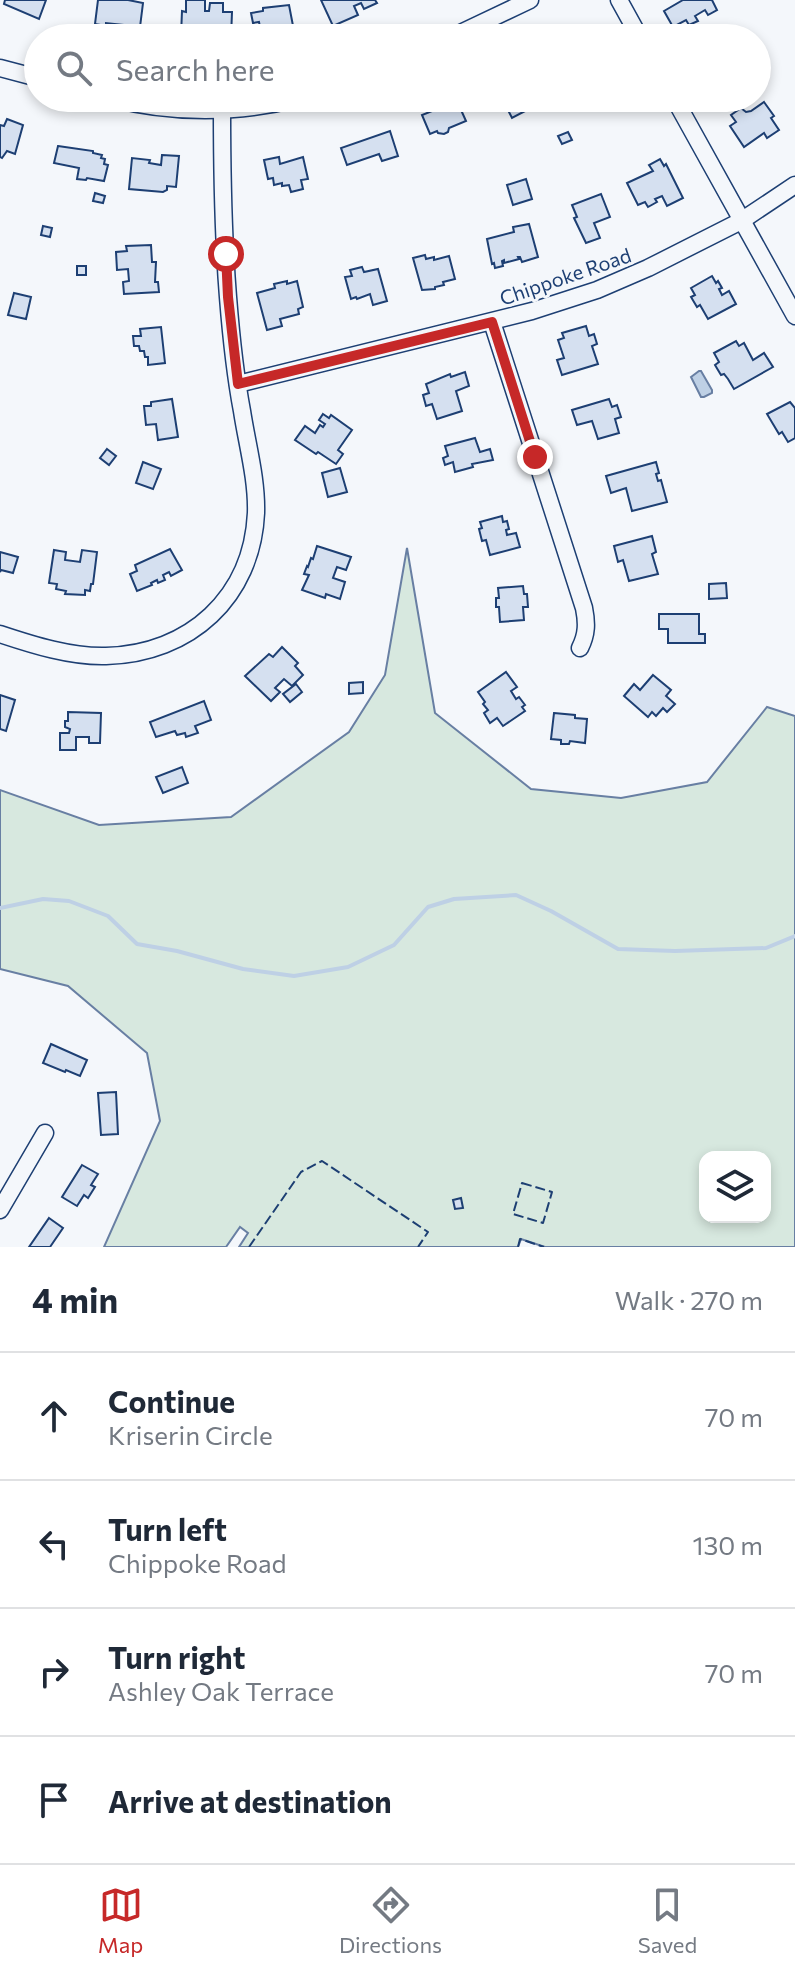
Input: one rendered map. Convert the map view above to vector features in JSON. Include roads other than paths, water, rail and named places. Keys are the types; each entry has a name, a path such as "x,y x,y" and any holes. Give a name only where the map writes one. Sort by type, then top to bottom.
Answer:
{"street":[{"path":"479,24 530,0"},
{"path":"619,0 632,24"},
{"path":"0,68 24,74"},
{"path":"0,634 86,655 128,655 150,650 192,631 217,611 240,578 249,554 256,510 228,297 222,112"},
{"path":"682,112 795,316"},
{"name":"Chippoke Road","path":"238,384 492,322 597,290 741,221 795,185"},
{"path":"492,322 584,608 586,636 580,648"},
{"path":"0,1210 45,1133"}],"water":[{"path":"699,371 712,390 704,397 701,397 691,377"}],"waterway":[{"path":"0,908 43,899 69,901 108,916 137,944 243,969 294,976 348,967 394,945 428,907 454,899 516,895 618,949 766,948 795,936"}]}
